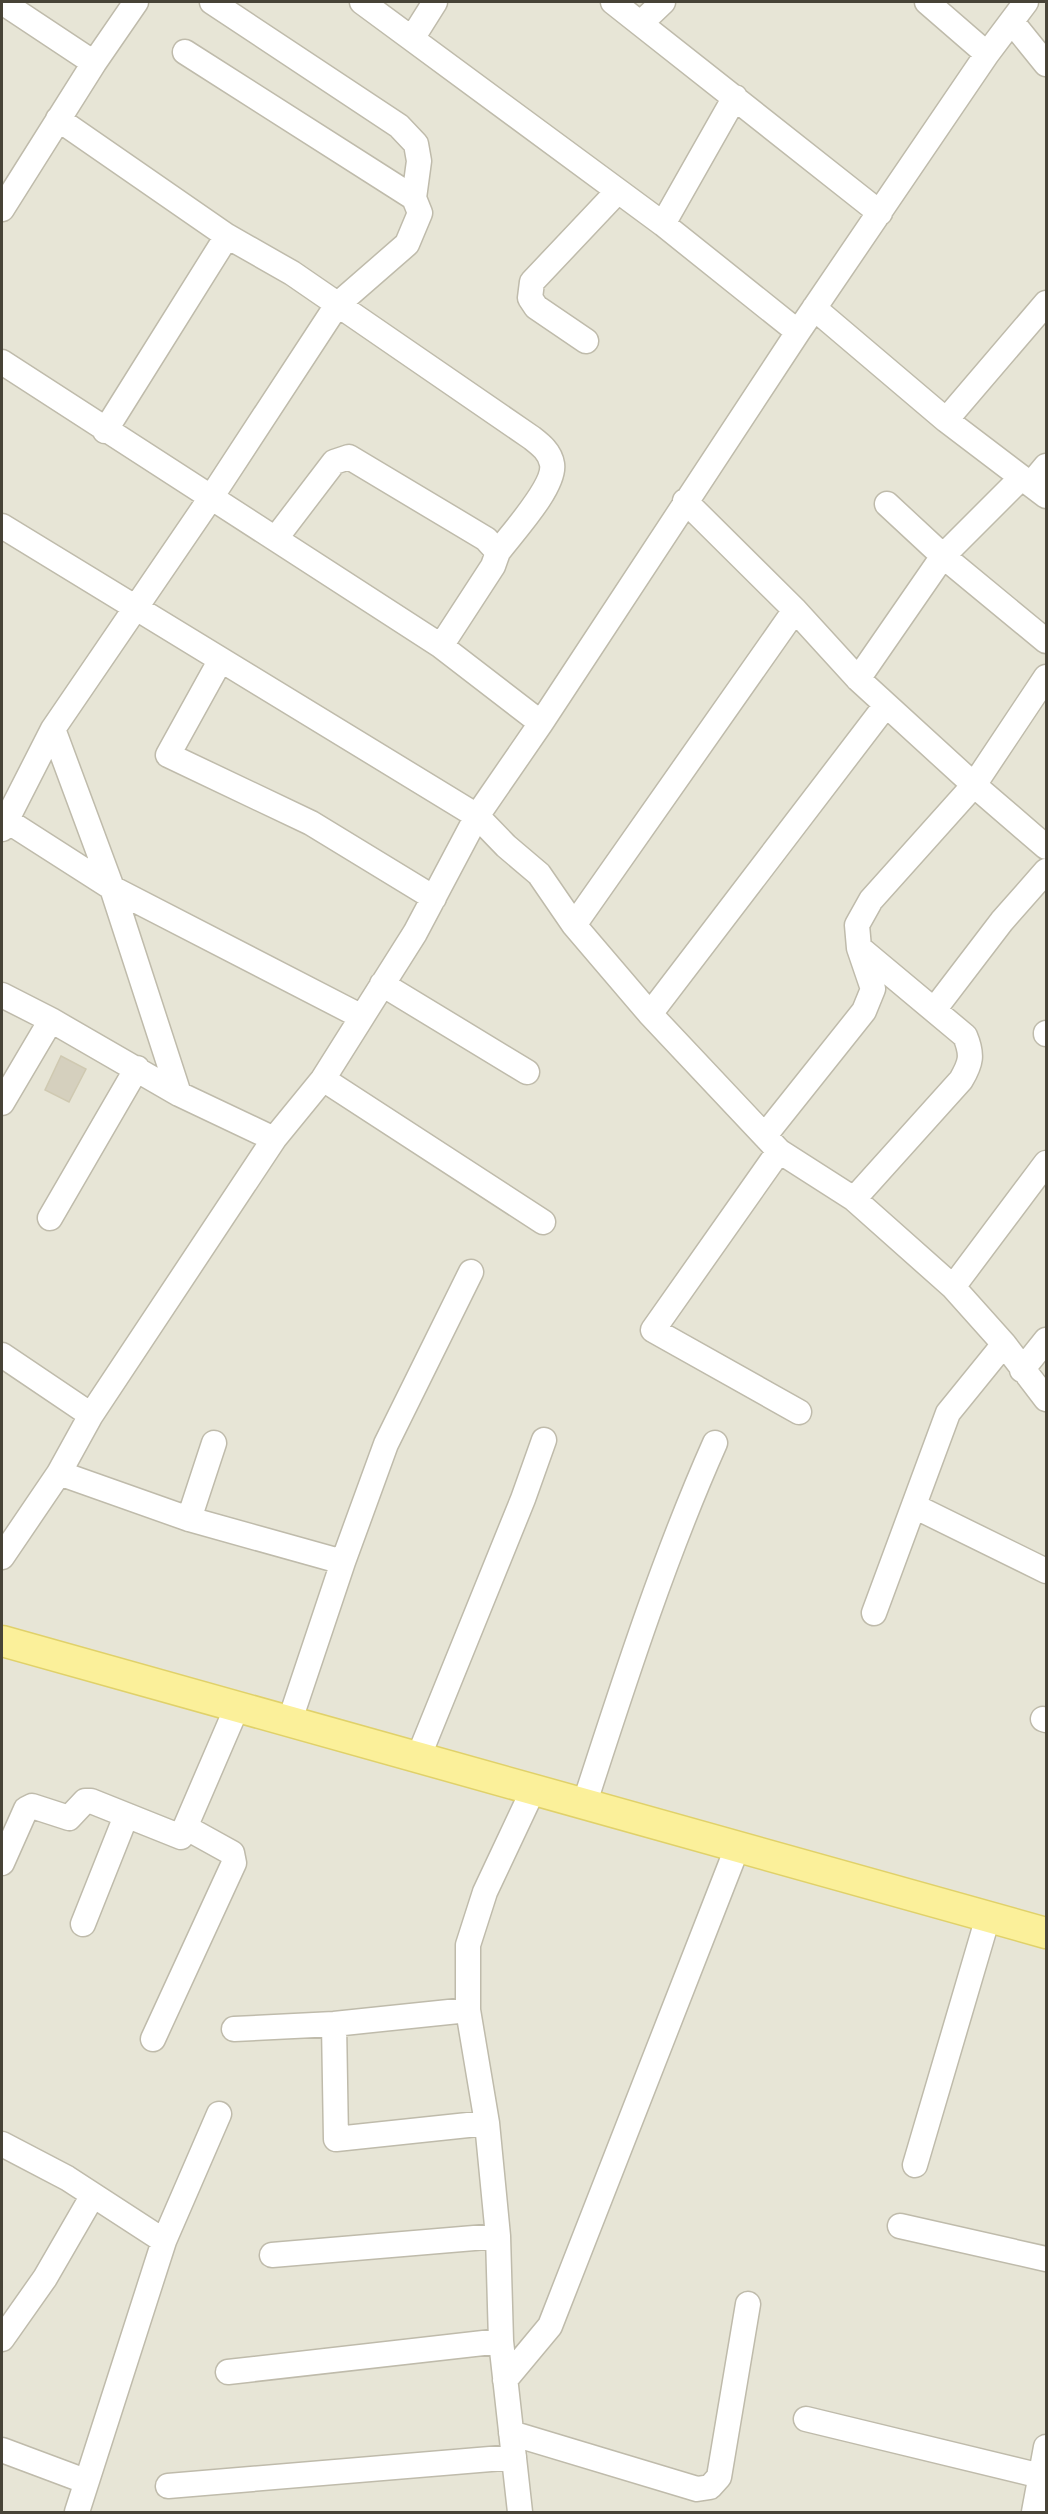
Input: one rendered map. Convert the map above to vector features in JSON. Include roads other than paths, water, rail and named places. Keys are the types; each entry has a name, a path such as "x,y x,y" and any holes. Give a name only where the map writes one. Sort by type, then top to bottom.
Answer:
{"main road":[{"path":"2,1641 1047,1933"}],"street":[{"path":"2,2 94,63"},
{"path":"2,208 94,63 136,2"},
{"path":"212,2 399,126 416,144 419,161 414,198 420,213 406,244 337,305 212,496 53,729 4,824 112,888 362,1017"},
{"path":"362,2 413,37 617,192 663,224 798,332"},
{"path":"413,37 435,2"},
{"path":"613,2 880,213"},
{"path":"641,23 663,2"},
{"path":"927,2 987,54"},
{"path":"2,1557 59,1473 91,1415 273,1138 322,1079 362,1017 434,898 477,816 542,723 685,501 814,308 987,54 1026,2"},
{"path":"1011,22 1047,64"},
{"path":"185,52 414,198"},
{"path":"663,224 735,97"},
{"path":"58,119 227,236 292,273 532,438 548,452 552,464 552,476 545,490 498,552 493,566 441,646"},
{"path":"586,341 536,307 530,298 532,282 617,192"},
{"path":"105,430 227,236"},
{"path":"946,420 1047,303"},
{"path":"814,308 946,420 1033,486"},
{"path":"2,362 441,646 542,723"},
{"path":"276,538 334,462 349,457 486,539 498,552"},
{"path":"858,679 943,556 1033,486 1047,466"},
{"path":"685,501 795,610 858,679 974,785 1047,847"},
{"path":"887,504 943,556 1047,641"},
{"path":"2,526 477,816 506,846 539,874 574,925 650,1014 773,1142 854,1199 953,1287 1004,1344 1022,1370 1047,1399"},
{"path":"574,925 795,610"},
{"path":"220,661 168,755 311,823 434,898"},
{"path":"799,1412 653,1330 773,1142 864,1011 873,989 860,948 857,925 871,900 974,785 1047,677"},
{"path":"650,1014 886,705"},
{"path":"53,729 112,888 179,1094"},
{"path":"934,1010 1002,921 1047,871"},
{"path":"854,1199 961,1080 971,1063 971,1050 965,1036 860,948"},
{"path":"382,984 527,1072"},
{"path":"2,995 137,1068 179,1094 273,1138"},
{"path":"2,1103 51,1020"},
{"path":"50,1218 137,1068"},
{"path":"322,1079 543,1222"},
{"path":"953,1287 1047,1163"},
{"path":"290,1720 343,1562 386,1444 471,1272"},
{"path":"1022,1370 1047,1340"},
{"path":"874,1613 948,1413 1004,1344"},
{"path":"2,1355 91,1415"},
{"path":"418,1758 524,1499 544,1440"},
{"path":"189,1519 214,1443"},
{"path":"584,1805 642,1628 684,1513 715,1443"},
{"path":"59,1473 189,1519 343,1562"},
{"path":"914,1506 1047,1571"},
{"path":"2,1863 26,1809 32,1806 69,1818 85,1800 91,1801 181,1837 237,1707"},
{"path":"520,2512 501,2341 498,2236 487,2123 468,2010 468,1945 484,1892 533,1790"},
{"path":"83,1924 126,1816"},
{"path":"153,2039 234,1863 232,1853 185,1827"},
{"path":"506,2380 550,2326 737,1848"},
{"path":"915,2165 988,1917"},
{"path":"234,2029 334,2024 468,2010"},
{"path":"334,2024 336,2139 487,2123"},
{"path":"76,2512 164,2241 219,2114"},
{"path":"2,2144 67,2178 164,2241"},
{"path":"2,2339 45,2278 93,2195"},
{"path":"900,2226 1047,2259"},
{"path":"272,2255 498,2236"},
{"path":"511,2433 697,2489 710,2487 719,2477 748,2304"},
{"path":"228,2372 501,2341"},
{"path":"806,2419 1041,2476"},
{"path":"1034,2512 1047,2446"},
{"path":"2,2450 85,2481"},
{"path":"168,2486 514,2457"}]}
